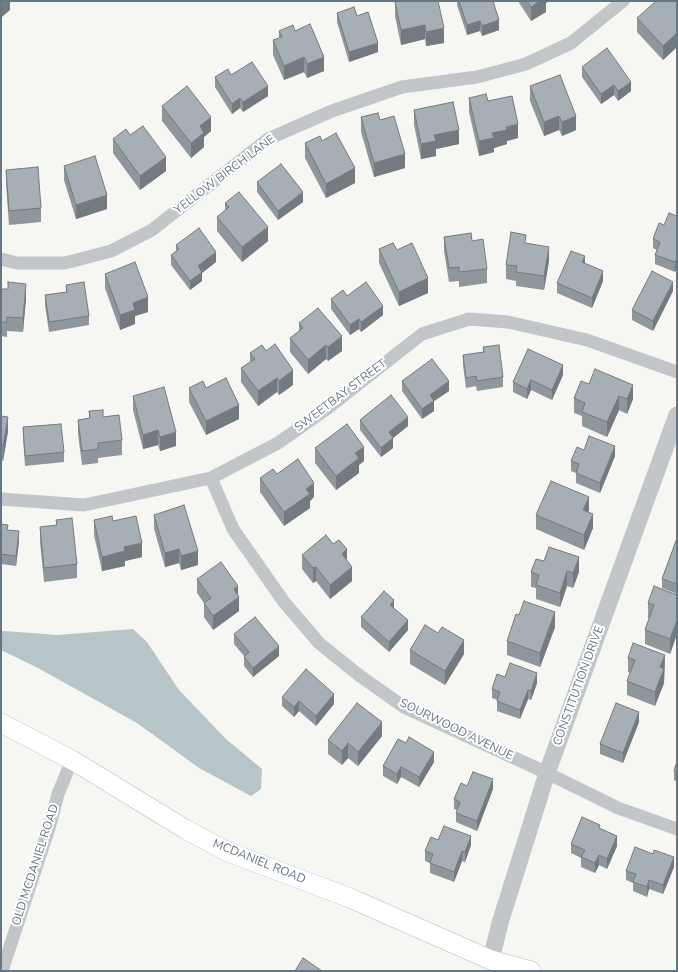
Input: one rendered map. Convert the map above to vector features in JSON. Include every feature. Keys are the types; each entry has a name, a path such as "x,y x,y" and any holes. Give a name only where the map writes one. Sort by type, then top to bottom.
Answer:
{"main road":[{"name":"MCDANIEL ROAD","path":"1,723 72,760 185,829 228,852 350,898 492,960 531,971"}],"street":[{"name":"YELLOW BIRCH LANE","path":"1,259 17,263 66,263 111,252 152,230 268,139 332,111 402,87 477,77 526,64 571,43 623,1"},
{"name":"SWEETBAY STREET","path":"1,499 84,505 211,478 278,443 328,408 422,334 469,319 508,322 587,340 677,372"},
{"name":"CONSTITUTION DRIVE","path":"492,960 500,923 547,773 677,415"},
{"name":"SOURWOOD AVENUE","path":"211,478 234,528 284,602 319,643 360,676 404,707 547,773 618,808 677,829"},
{"name":"OLD MCDANIEL ROAD","path":"2,971 50,826 58,794 72,760"}],"shaded area":[{"path":"133,629 147,642 179,690 226,739 262,769 261,789 251,796 199,768 137,723 38,668 1,650 1,631 58,635"}],"building":[{"path":"438,1 444,28 426,32 425,25 401,30 395,2"},
{"path":"459,1 493,1 499,20 482,26 480,21 467,25"},
{"path":"527,1 540,1 531,7"},
{"path":"656,1 677,1 677,33 663,46 637,18"},
{"path":"354,7 357,16 368,12 378,43 349,52 337,13"},
{"path":"310,24 324,57 307,64 304,57 284,66 273,40 282,37 279,31 293,25 295,31"},
{"path":"607,48 631,82 618,91 614,85 601,94 582,67"},
{"path":"252,62 268,86 243,102 240,98 232,104 215,77 228,69 231,75"},
{"path":"560,75 576,116 562,122 559,116 544,122 530,86"},
{"path":"187,86 211,117 200,126 204,133 191,143 162,106"},
{"path":"486,94 488,101 512,96 518,124 506,127 507,130 492,133 494,138 479,141 469,98"},
{"path":"453,102 459,130 434,135 436,141 421,144 414,110"},
{"path":"378,113 380,120 394,116 405,154 374,163 361,117"},
{"path":"143,126 166,157 140,176 113,139 126,129 130,135"},
{"path":"336,133 355,168 326,184 305,143 320,136 322,141"},
{"path":"95,156 107,195 76,205 64,166"},
{"path":"281,164 303,192 278,211 257,182"},
{"path":"38,167 41,208 9,211 6,170"},
{"path":"239,192 268,227 242,247 217,217 229,207 225,203"},
{"path":"669,213 677,216 677,258 675,262 655,255 660,242 653,239 659,223 664,225"},
{"path":"199,228 216,252 198,266 202,272 190,281 171,255 179,249 176,245"},
{"path":"511,232 526,235 525,243 549,247 544,276 516,272 517,266 506,265"},
{"path":"471,233 472,241 483,239 487,269 459,272 459,267 449,268 444,237"},
{"path":"393,243 397,250 412,243 428,278 399,292 379,249"},
{"path":"571,251 585,256 582,262 603,271 592,298 557,283"},
{"path":"135,262 148,297 133,303 135,310 120,315 105,274"},
{"path":"652,271 673,282 653,321 632,310"},
{"path":"8,282 26,284 23,318 7,317 7,322 1,322 1,289 8,289"},
{"path":"84,282 89,316 49,322 45,295 67,292 66,285"},
{"path":"366,282 383,306 361,322 359,319 350,325 331,299 343,290 347,296"},
{"path":"318,308 342,336 328,347 326,345 308,360 290,338 303,328 299,323"},
{"path":"275,344 293,370 279,381 277,378 258,391 241,368 255,359 250,353 262,345 266,351"},
{"path":"499,345 503,377 477,381 476,376 466,378 463,355 484,352 483,347"},
{"path":"528,349 563,365 552,390 531,380 527,389 513,382"},
{"path":"432,359 449,381 430,395 434,401 422,409 402,381"},
{"path":"595,369 633,385 627,399 619,396 607,422 582,412 585,403 574,398 581,381 589,384"},
{"path":"226,378 239,405 206,421 189,388 203,381 206,388"},
{"path":"164,387 176,432 160,437 158,430 143,435 133,396"},
{"path":"391,395 408,417 389,432 393,438 381,448 360,420"},
{"path":"103,410 103,417 119,415 122,440 98,443 98,449 82,451 78,420 90,418 89,411"},
{"path":"1,416 8,417 3,446 1,446"},
{"path":"61,424 64,452 25,456 23,427"},
{"path":"347,424 364,447 355,453 359,458 336,476 315,448"},
{"path":"589,436 615,446 600,483 576,473 579,464 571,461 577,447 584,450"},
{"path":"298,459 314,483 306,489 310,494 284,512 260,478 273,469 277,474"},
{"path":"551,481 589,497 583,510 593,514 584,535 536,515"},
{"path":"184,505 198,551 181,556 179,549 165,553 154,515"},
{"path":"112,516 113,521 136,516 142,543 124,547 125,551 102,557 94,520"},
{"path":"72,518 77,564 44,568 40,527 57,525 56,520"},
{"path":"1,524 8,525 7,530 19,531 16,556 1,554"},
{"path":"326,535 333,544 339,540 347,549 342,554 352,567 330,585 316,567 313,568 302,555"},
{"path":"677,538 677,584 662,579"},
{"path":"549,547 579,557 573,573 567,571 560,593 536,585 539,575 531,572 536,559 544,561"},
{"path":"221,562 238,586 234,589 239,597 213,616 204,603 211,598 197,579"},
{"path":"654,586 677,595 677,620 670,639 645,630 654,605 648,603"},
{"path":"384,591 394,600 390,605 408,620 389,642 361,617"},
{"path":"524,601 555,612 540,653 507,641 516,614 519,615"},
{"path":"255,617 279,646 253,668 244,657 249,652 234,634"},
{"path":"425,625 438,633 442,627 464,640 445,671 410,650"},
{"path":"633,643 665,655 660,667 664,669 655,692 627,681 635,660 628,658"},
{"path":"510,663 537,673 531,691 528,690 520,710 497,701 500,692 492,689 497,674 505,677"},
{"path":"306,669 334,694 316,716 299,701 294,707 282,697"},
{"path":"357,703 382,722 358,752 348,743 342,751 328,740"},
{"path":"616,703 639,712 623,753 600,744"},
{"path":"409,737 434,752 419,777 401,767 397,774 383,766 398,739 406,743"},
{"path":"677,761 677,772 674,771"},
{"path":"473,772 493,779 477,821 456,813 460,802 454,799 461,783 467,786"},
{"path":"582,817 600,825 599,828 617,836 607,859 599,855 595,863 581,857 585,850 571,844"},
{"path":"444,826 471,836 465,852 462,851 454,872 430,863 433,854 425,851 431,837 438,840"},
{"path":"635,847 653,854 654,850 674,857 663,885 649,880 647,887 633,882 636,874 626,871"},
{"path":"303,958 322,971 295,971"}]}
